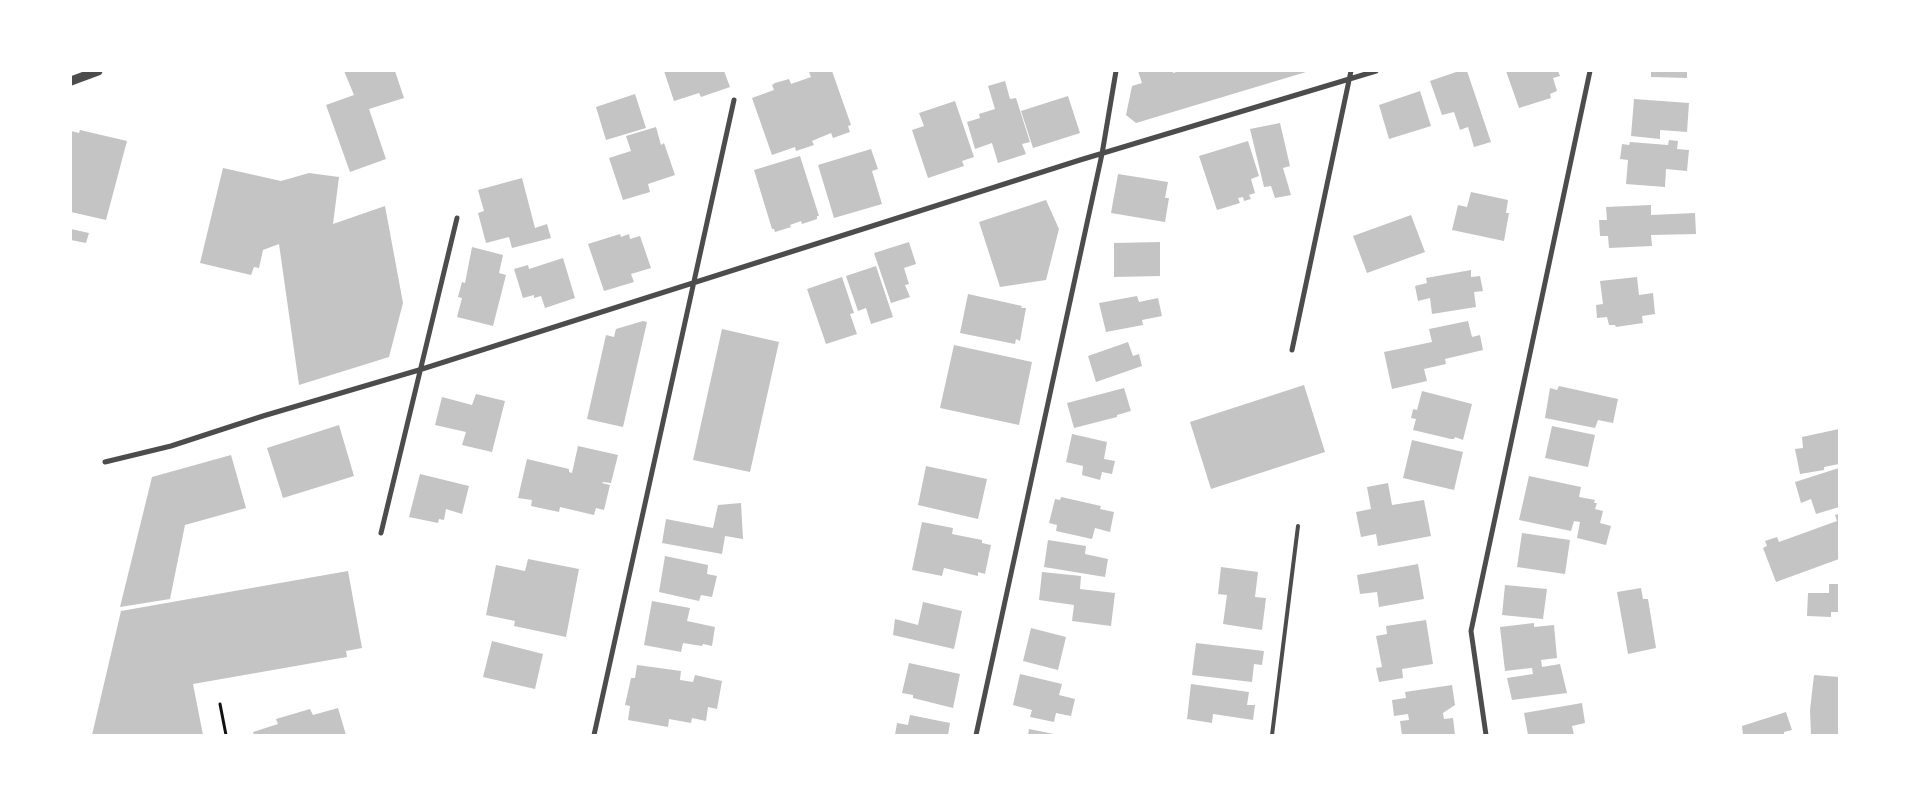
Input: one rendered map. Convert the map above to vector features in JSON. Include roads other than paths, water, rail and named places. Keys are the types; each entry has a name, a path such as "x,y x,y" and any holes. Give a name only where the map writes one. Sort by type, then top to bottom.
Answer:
{"street":[{"path":"71,81 98,71"},
{"path":"976,735 1102,154 1116,71"},
{"path":"1292,350 1351,71"},
{"path":"105,462 171,446 263,416 420,370 1102,154 1376,71"},
{"path":"1486,735 1471,631 1590,71"},
{"path":"594,735 734,100"},
{"path":"381,533 457,218"}],"lane":[{"path":"1272,735 1298,526"}]}
